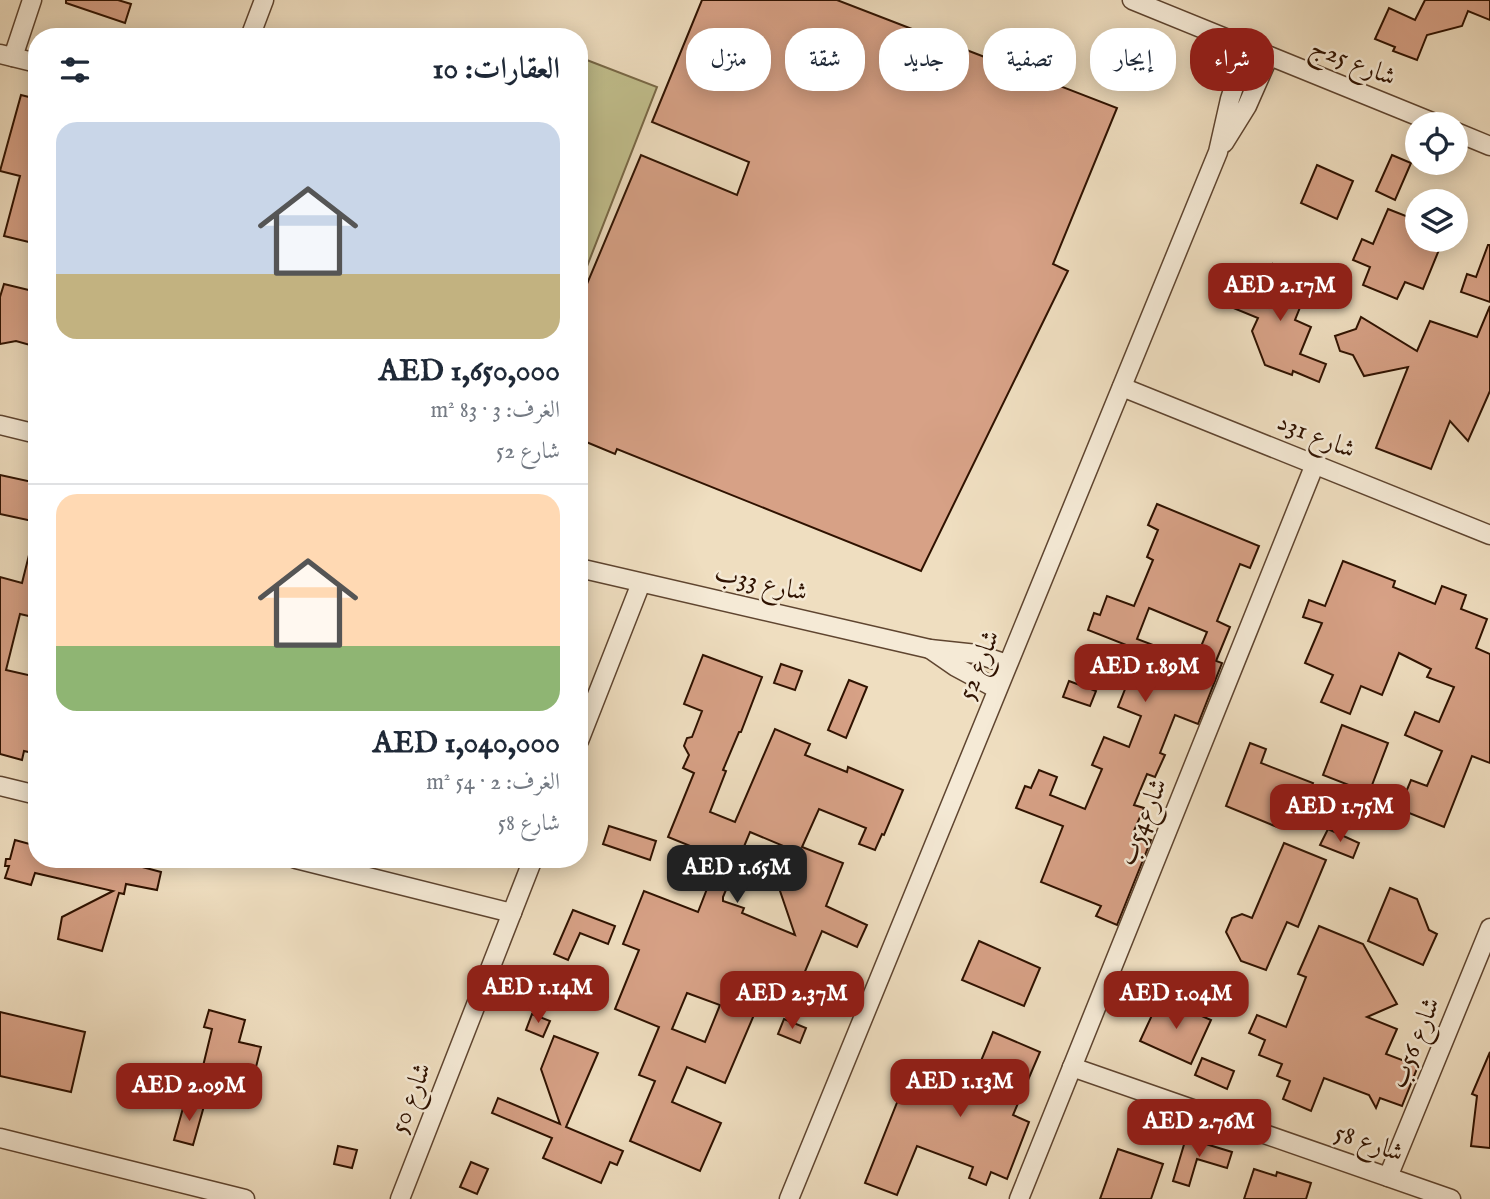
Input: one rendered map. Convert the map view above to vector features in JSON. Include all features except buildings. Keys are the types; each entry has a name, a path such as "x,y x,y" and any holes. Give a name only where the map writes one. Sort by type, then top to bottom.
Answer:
{"street":[{"path":"28,61 6,56 32,0"},
{"path":"253,28 264,0"},
{"name":"شارع 25ج","path":"1132,0 1201,28"},
{"name":"شارع 25ج","path":"1274,58 1407,112"},
{"name":"شارع 52","path":"789,1199 1218,152 1233,91"},
{"name":"شارع 52","path":"1218,152 1254,91"},
{"path":"1468,137 1490,146"},
{"name":"شارع 31د","path":"1122,387 1490,535"},
{"path":"0,425 28,433"},
{"name":"شارع54ب","path":"1019,1199 1315,464"},
{"name":"شارع 33ب","path":"588,570 930,649 970,653 1007,664"},
{"path":"588,718 641,583"},
{"name":"شارع 33ب","path":"930,649 956,667 997,689"},
{"path":"0,786 28,793"},
{"path":"332,868 512,913"},
{"name":"شارع 50","path":"400,1199 530,868"},
{"name":"شارع 56ب","path":"1388,1177 1490,928"},
{"name":"شارع 58","path":"1072,1068 1451,1199"},
{"path":"0,1138 245,1199"}],"shaded area":[{"path":"588,60 657,87 588,264"}]}
